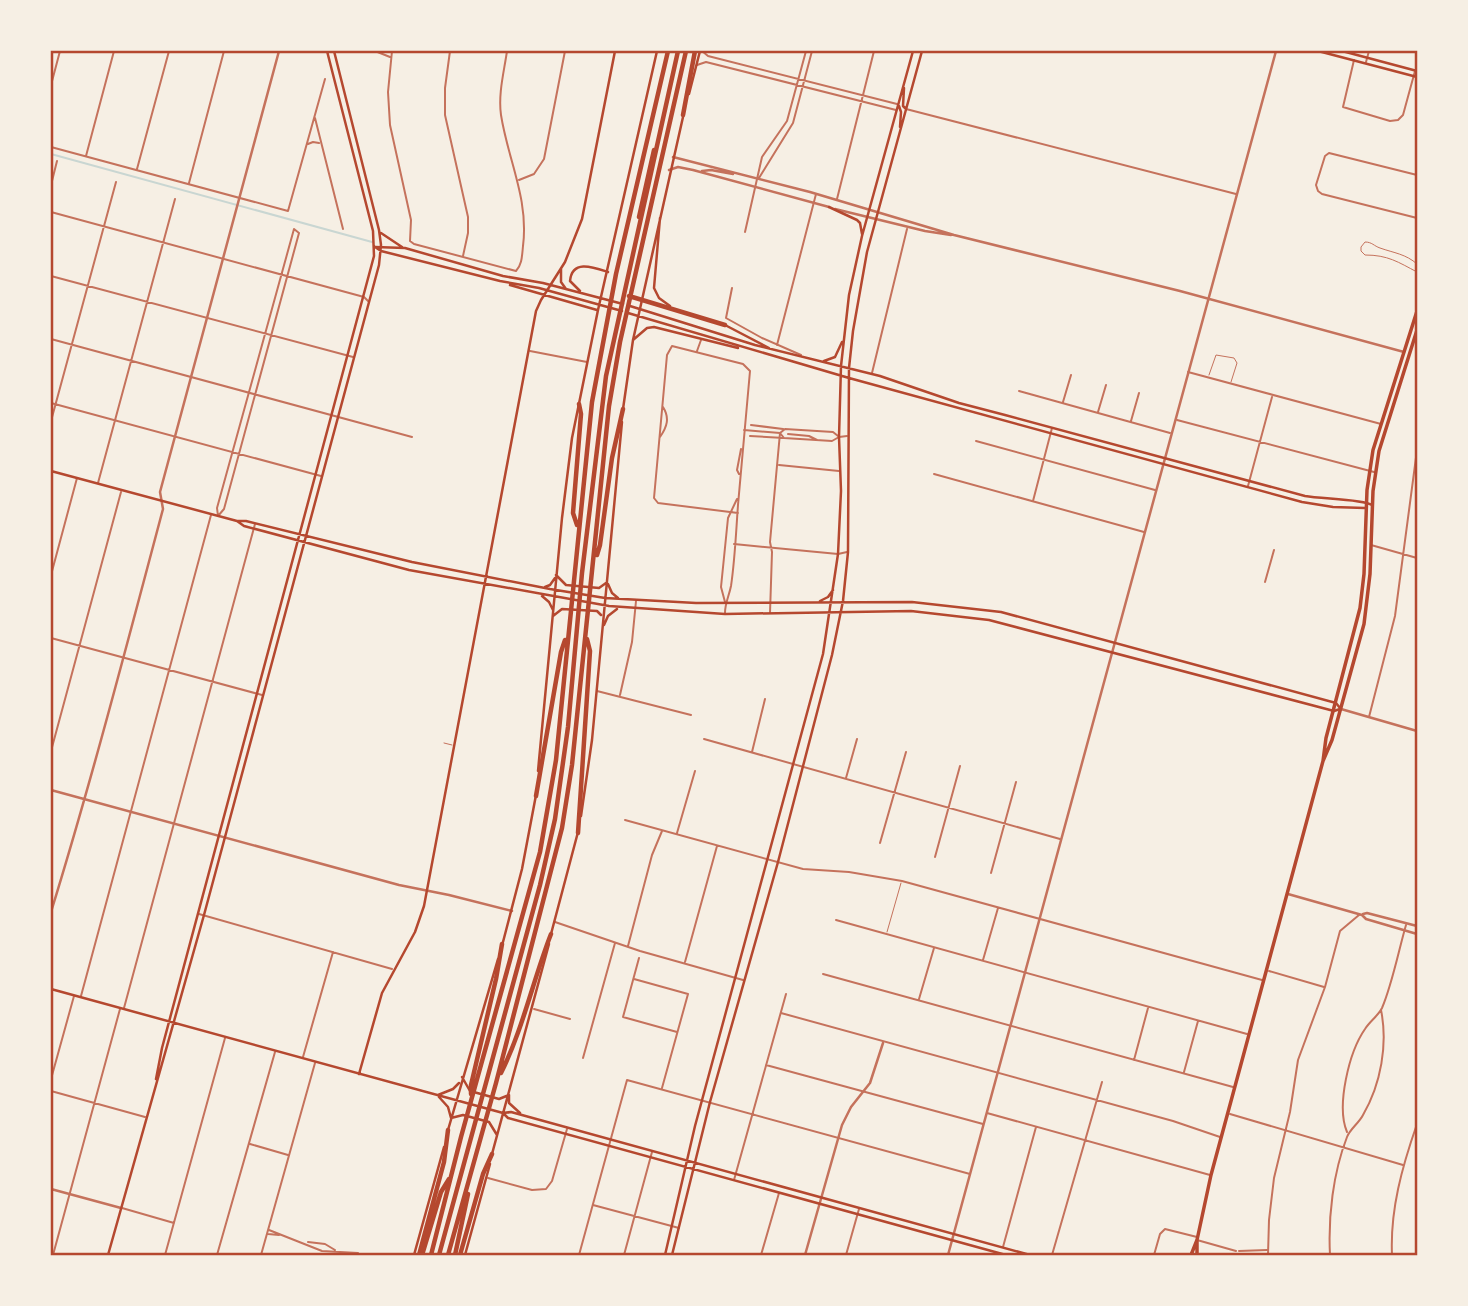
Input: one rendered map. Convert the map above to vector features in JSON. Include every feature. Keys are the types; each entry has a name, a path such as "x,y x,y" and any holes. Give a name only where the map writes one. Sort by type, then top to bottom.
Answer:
{"highway":[{"path":"475,1079 540,852 556,760 592,402 604,331 668,51"},
{"path":"439,1255 540,885 555,819 567,738 599,406 606,362 678,51"},
{"path":"589,509 606,376 678,51"},
{"path":"448,1255 562,828 587,635 601,474 620,342 686,51"},
{"path":"683,115 699,51"},
{"path":"624,285 627,295 725,325"},
{"path":"578,528 573,513 581,414 579,404"},
{"path":"594,562 600,545 610,469 623,409"},
{"path":"536,796 561,652 568,633"},
{"path":"578,833 590,651 587,635"},
{"path":"496,1083 513,1048 551,934"},
{"path":"431,1255 472,1099 502,944"},
{"path":"418,1255 444,1161 448,1130"},
{"path":"460,1255 492,1154"},
{"path":"418,1255 441,1192 453,1172"},
{"path":"460,1255 470,1177"}],"main road":[{"path":"172,1023 185,963 364,297 375,247 327,51"},
{"path":"108,1255 156,1074 191,964 226,837 381,251 379,232 334,51"},
{"path":"359,1074 382,993 417,926 427,892 537,311 573,247 582,219 615,51"},
{"path":"418,1255 451,1118 512,911 536,796 566,482 598,310 657,51"},
{"path":"460,1255 486,1178 578,833 587,781 623,409 633,340 669,170 699,51"},
{"path":"664,1255 702,1100 823,654 838,554 841,491 840,375 849,295 862,236 913,51"},
{"path":"672,1255 710,1102 816,720 843,601 848,552 849,368 858,295 877,213 922,51"},
{"path":"1318,51 1415,77"},
{"path":"1342,51 1416,70"},
{"path":"333,74 339,72"},
{"path":"904,85 903,106 906,109"},
{"path":"898,104 901,111 900,130"},
{"path":"356,165 362,163"},
{"path":"830,207 858,221 862,236"},
{"path":"661,208 654,288 659,298 669,306 725,325 775,351"},
{"path":"379,232 405,248"},
{"path":"375,247 381,251 500,281 598,310"},
{"path":"375,247 405,248 503,276 583,293 775,351 871,374 960,403 1215,472 1291,492 1332,500 1366,502 1371,505"},
{"path":"461,271 463,264"},
{"path":"583,293 571,283 573,271 585,265 608,272"},
{"path":"561,269 561,282 566,289"},
{"path":"500,281 582,299 680,327 744,349"},
{"path":"849,295 858,295"},
{"path":"1323,761 1360,608 1369,471 1380,424 1417,311"},
{"path":"633,340 649,327 793,361 1289,499 1333,507 1365,508 1371,505"},
{"path":"1191,1255 1248,1034 1323,761 1341,709 1366,609 1371,505 1376,472 1386,426 1417,332"},
{"path":"823,361 835,357 844,339"},
{"path":"1404,352 1406,364"},
{"path":"793,361 795,356"},
{"path":"1392,386 1398,388"},
{"path":"916,397 919,388"},
{"path":"958,408 960,403"},
{"path":"1005,421 1007,416"},
{"path":"1108,449 1110,443"},
{"path":"51,471 237,521 255,523 381,555 555,590 636,601 769,604 902,601 1015,613 1336,704 1341,709"},
{"path":"1213,478 1215,472"},
{"path":"841,491 849,491"},
{"path":"1289,499 1291,492"},
{"path":"237,521 253,528 378,563 604,606 725,614 841,610 962,616 1058,636 1334,711 1341,709"},
{"path":"378,563 381,555"},
{"path":"433,573 434,566"},
{"path":"556,575 566,585 599,588 607,580"},
{"path":"541,587 550,585 556,575"},
{"path":"607,580 612,593 621,599"},
{"path":"818,602 828,597 834,587"},
{"path":"539,594 549,602 553,614"},
{"path":"895,611 896,601"},
{"path":"900,611 902,601"},
{"path":"603,628 608,616 620,607"},
{"path":"1360,608 1366,609"},
{"path":"553,614 562,609 597,611 602,618"},
{"path":"1012,625 1015,613"},
{"path":"1058,636 1060,627"},
{"path":"1167,666 1170,657"},
{"path":"1223,681 1225,672"},
{"path":"1276,696 1277,687"},
{"path":"806,718 816,720"},
{"path":"752,918 761,921"},
{"path":"185,963 191,964"},
{"path":"51,989 1030,1255"},
{"path":"719,1038 727,1041"},
{"path":"462,1079 470,1091 499,1099 509,1094"},
{"path":"437,1095 453,1089 462,1079"},
{"path":"509,1094 512,1107 524,1116"},
{"path":"437,1095 448,1107 451,1118"},
{"path":"503,1113 508,1118 1006,1255"},
{"path":"451,1118 463,1115 489,1122 497,1135"},
{"path":"897,1226 899,1219"},
{"path":"1197,1239 1197,1255"},
{"path":"991,1251 1003,1248"}],"street":[{"path":"51,85 60,51"},
{"path":"86,157 114,51"},
{"path":"137,170 169,51"},
{"path":"188,184 224,51"},
{"path":"51,912 86,799 124,658 163,509 160,492 174,436 279,51"},
{"path":"375,51 391,57"},
{"path":"392,51 388,92 390,125 411,220 412,243 513,271 518,270 524,225 518,181 501,114 501,91 507,51"},
{"path":"450,51 444,115 468,217 463,257"},
{"path":"518,181 534,174 544,159 565,51"},
{"path":"699,51 738,64 898,104"},
{"path":"746,232 762,157 787,121 806,51"},
{"path":"759,178 793,123 812,51"},
{"path":"836,200 874,51"},
{"path":"948,1255 1276,51"},
{"path":"1366,63 1369,51"},
{"path":"1354,60 1342,105 1346,110 1390,121 1398,120 1403,115 1416,70"},
{"path":"696,66 706,62 897,110"},
{"path":"737,69 738,64"},
{"path":"51,147 288,211 325,79"},
{"path":"906,109 1237,194"},
{"path":"315,118 343,229"},
{"path":"307,145 313,142 321,144"},
{"path":"1417,175 1329,153 1325,156 1316,185 1322,194 1417,218"},
{"path":"673,157 759,178 954,235 1208,298 1404,352"},
{"path":"51,185 57,161"},
{"path":"693,170 695,163"},
{"path":"669,170 678,167 693,170 907,228 954,235"},
{"path":"699,172 705,170 740,174"},
{"path":"51,421 116,182"},
{"path":"777,345 816,194"},
{"path":"98,484 175,199"},
{"path":"51,212 364,297 369,301"},
{"path":"925,232 926,226"},
{"path":"871,374 907,228"},
{"path":"293,230 297,230 299,233 287,276 223,512 218,516 216,510 280,275 293,230"},
{"path":"51,276 354,358"},
{"path":"733,288 726,318 810,359"},
{"path":"1411,330 1417,332"},
{"path":"51,339 412,437"},
{"path":"697,352 701,339"},
{"path":"725,614 738,513 740,475 737,470 751,371 743,364 673,346 668,350 654,498 658,503 725,509 738,513"},
{"path":"529,351 588,362"},
{"path":"1188,372 1386,426"},
{"path":"1063,403 1071,375"},
{"path":"1098,413 1105,386"},
{"path":"1019,391 1171,434"},
{"path":"1131,422 1139,393"},
{"path":"1248,487 1272,395"},
{"path":"51,403 322,476"},
{"path":"659,437 666,428 667,414 662,406"},
{"path":"1175,419 1376,472"},
{"path":"751,425 834,432 839,437"},
{"path":"1032,502 1052,428"},
{"path":"770,613 771,547 779,438 785,429"},
{"path":"744,430 780,433 784,438"},
{"path":"809,436 819,431"},
{"path":"788,434 809,436 818,440"},
{"path":"750,436 832,441 848,436"},
{"path":"976,441 1156,491"},
{"path":"1369,718 1395,616 1417,450"},
{"path":"778,465 841,471"},
{"path":"934,474 1144,532"},
{"path":"51,575 77,478"},
{"path":"51,751 121,490"},
{"path":"726,603 722,599 721,587 728,518 738,499"},
{"path":"81,998 211,514"},
{"path":"53,1255 255,523"},
{"path":"734,544 838,554 848,552"},
{"path":"1365,545 1417,558"},
{"path":"1265,582 1273,550"},
{"path":"620,696 632,645 636,601"},
{"path":"51,638 263,695"},
{"path":"597,691 691,715"},
{"path":"752,753 765,699"},
{"path":"1341,709 1417,731"},
{"path":"704,739 1061,839"},
{"path":"846,779 857,739"},
{"path":"880,843 906,752"},
{"path":"935,857 960,766"},
{"path":"677,834 695,771"},
{"path":"992,873 1016,782"},
{"path":"51,790 427,892 512,911"},
{"path":"625,820 803,869 849,872 902,881 1263,981"},
{"path":"628,947 652,855 663,830"},
{"path":"684,963 718,845"},
{"path":"1287,893 1361,914 1367,913 1417,926"},
{"path":"983,961 998,908"},
{"path":"198,914 393,969"},
{"path":"1361,914 1366,919 1417,934"},
{"path":"1268,1255 1271,1200 1298,1060 1325,988 1340,931 1361,914"},
{"path":"836,920 1248,1034"},
{"path":"555,922 628,947 744,980"},
{"path":"1348,1133 1343,1122 1342,1102 1350,1068 1364,1029 1381,1010 1406,923"},
{"path":"583,1058 616,942"},
{"path":"919,1000 934,947"},
{"path":"302,1058 332,952"},
{"path":"639,958 623,1017 677,1032"},
{"path":"1266,970 1325,988"},
{"path":"823,974 1234,1087"},
{"path":"634,979 688,994 662,1089"},
{"path":"734,1181 786,994"},
{"path":"51,1079 74,996"},
{"path":"1134,1060 1149,1007"},
{"path":"532,1009 570,1019"},
{"path":"1330,1255 1334,1193 1348,1133 1364,1114 1379,1073 1385,1033 1381,1010"},
{"path":"781,1013 1221,1137"},
{"path":"1184,1073 1198,1021"},
{"path":"165,1255 226,1037"},
{"path":"805,1255 838,1137 851,1107 864,1092 874,1071 883,1042"},
{"path":"217,1255 275,1051"},
{"path":"268,1255 261,1254 315,1062"},
{"path":"766,1065 984,1124"},
{"path":"579,1255 627,1080 970,1174"},
{"path":"1052,1255 1102,1082"},
{"path":"51,1091 146,1117"},
{"path":"987,1113 1211,1175"},
{"path":"1227,1114 1404,1165"},
{"path":"1392,1255 1395,1204 1417,1124"},
{"path":"1003,1248 1036,1127"},
{"path":"486,1178 532,1190 548,1187 567,1128"},
{"path":"248,1144 289,1155"},
{"path":"624,1255 653,1151"},
{"path":"51,1189 175,1224"},
{"path":"761,1255 779,1193"},
{"path":"593,1205 680,1228"},
{"path":"846,1255 860,1208"},
{"path":"268,1230 322,1251 336,1251"},
{"path":"1154,1255 1162,1231 1172,1230 1238,1251 1268,1250"},
{"path":"267,1234 279,1235"},
{"path":"306,1243 315,1241 344,1254 349,1251 358,1254 359,1249"}],"lane":[{"path":"1417,264 1412,259 1376,247 1367,241 1361,247 1365,255 1388,258 1408,265 1417,272"},
{"path":"1388,258 1390,251"},
{"path":"1408,265 1412,259"},
{"path":"1209,378 1216,355 1234,358 1237,363 1231,384"},
{"path":"444,743 454,745"},
{"path":"887,934 902,881"}],"waterway":[{"path":"51,154 372,242"}]}
